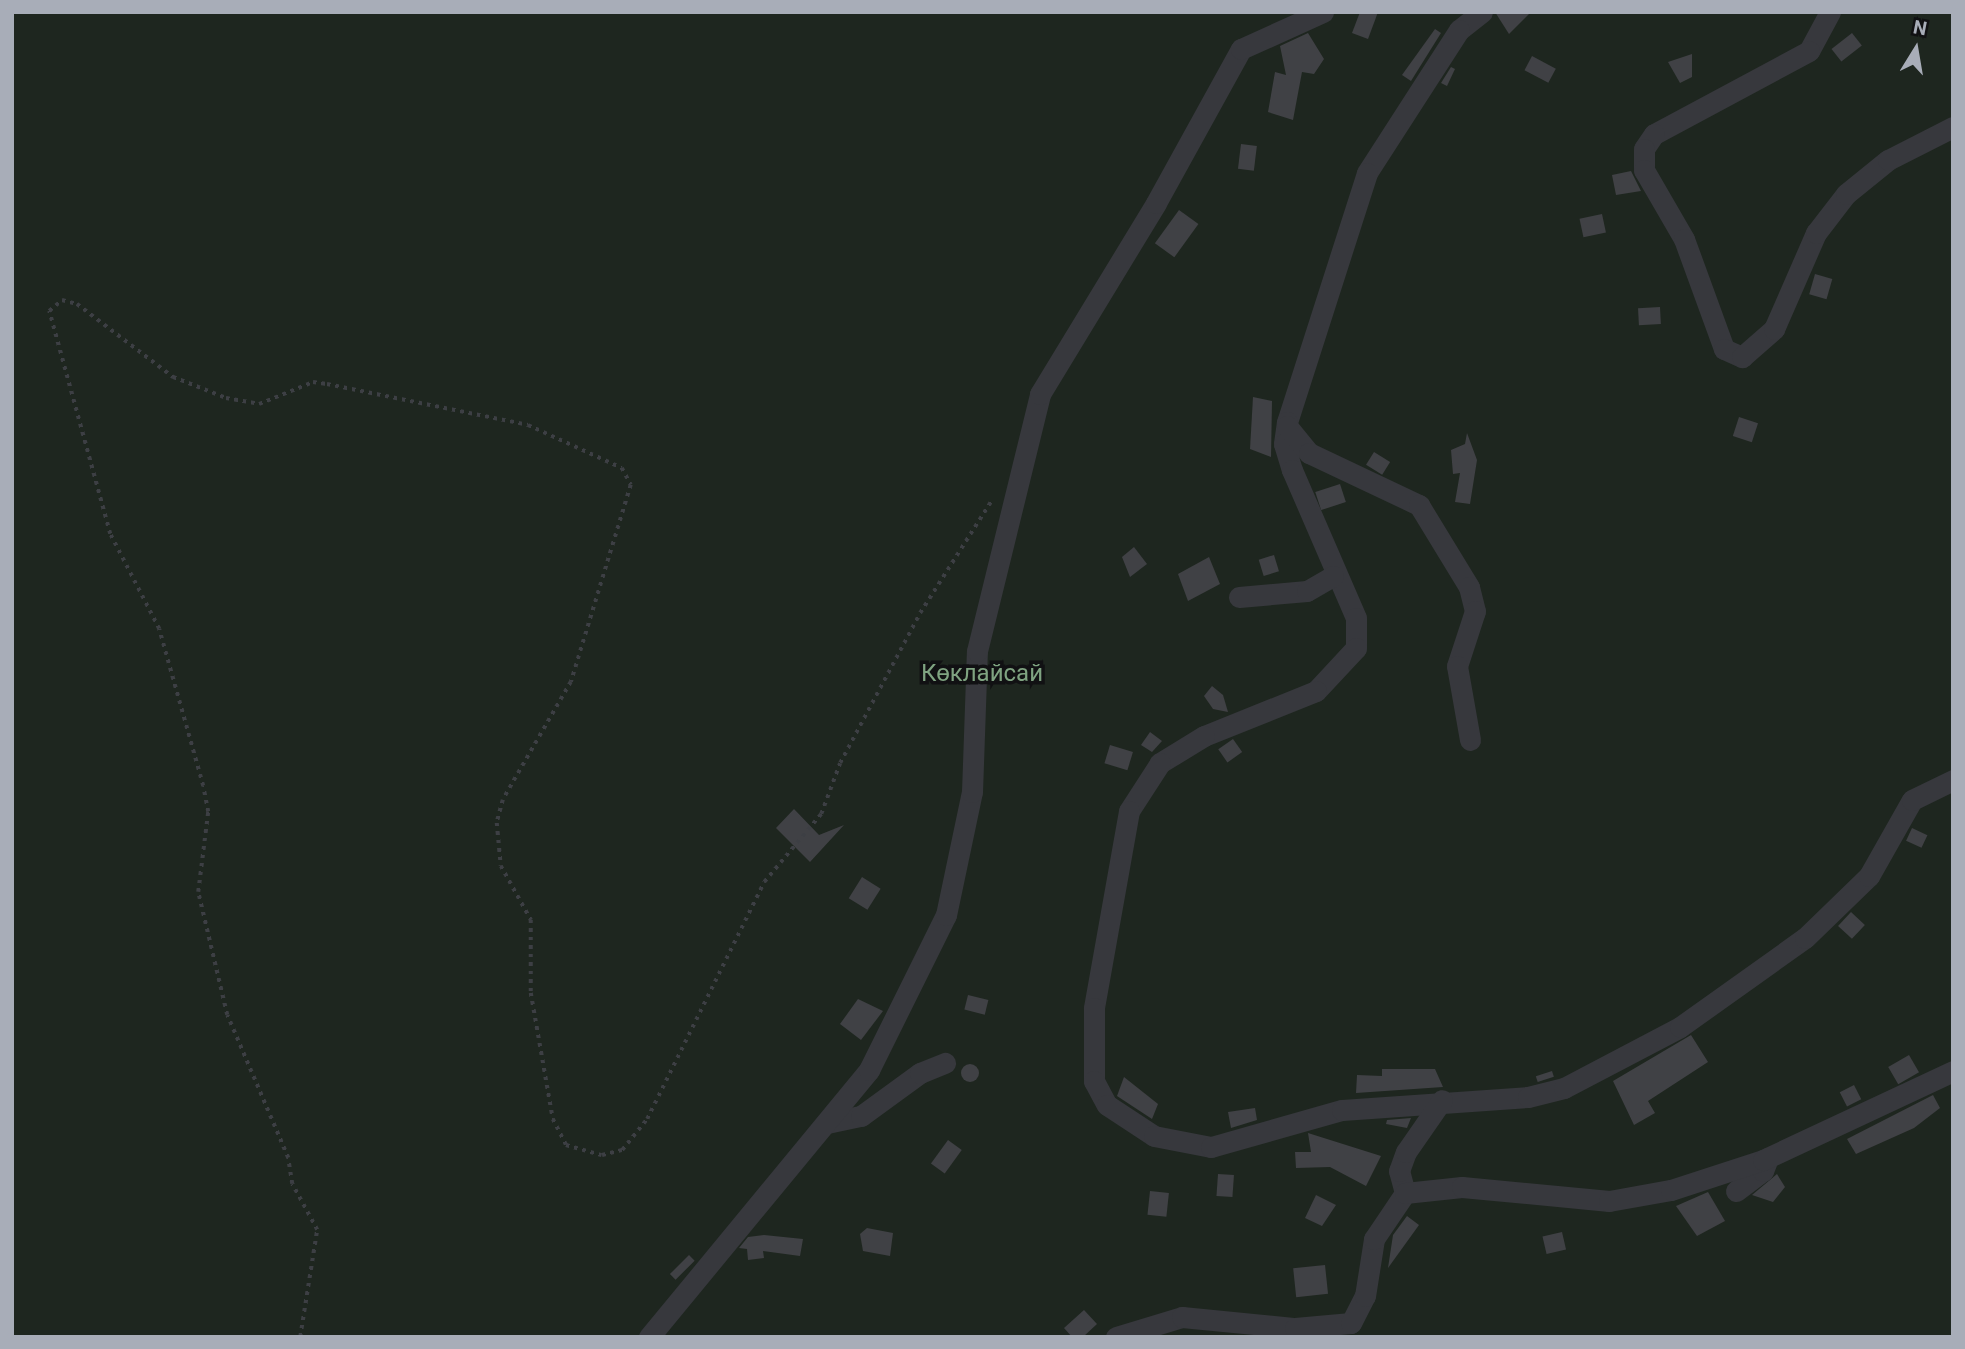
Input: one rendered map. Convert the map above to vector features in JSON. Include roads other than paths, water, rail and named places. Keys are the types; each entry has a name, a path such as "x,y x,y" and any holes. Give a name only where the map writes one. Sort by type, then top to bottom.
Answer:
{"street":[{"path":"649,1337 869,1070 946,915 972,792 977,651 1040,394 1156,204 1241,48 1323,12"},
{"path":"1482,12 1459,30 1367,173 1287,426 1288,457 1333,576 1356,618 1349,661 1316,691 1204,736 1160,763 1129,811 1094,1008 1094,1080 1107,1105 1127,1122 1177,1145 1211,1147 1342,1111 1442,1100 1528,1097 1564,1088 1680,1027 1834,913 1869,876 1912,800 1953,780"},
{"path":"1830,12 1809,51 1654,134 1644,149 1644,170 1684,239 1724,349 1742,357 1774,329 1816,233 1846,194 1888,160 1953,127"},
{"path":"1287,426 1308,453 1419,505 1469,587 1475,611 1457,666 1470,740"},
{"path":"1239,597 1307,591 1333,576"},
{"path":"827,1123 861,1116 920,1073 945,1063"},
{"path":"1405,1193 1462,1187 1609,1201 1671,1190 1768,1158 1953,1071"},
{"path":"1116,1337 1182,1317 1320,1332 1351,1322 1365,1296 1374,1239 1405,1193 1399,1171 1406,1152 1442,1100"},
{"path":"1736,1191 1763,1171 1768,1158"}],"park label":[{"name":"Көклайсай","path":"982,674"}]}
